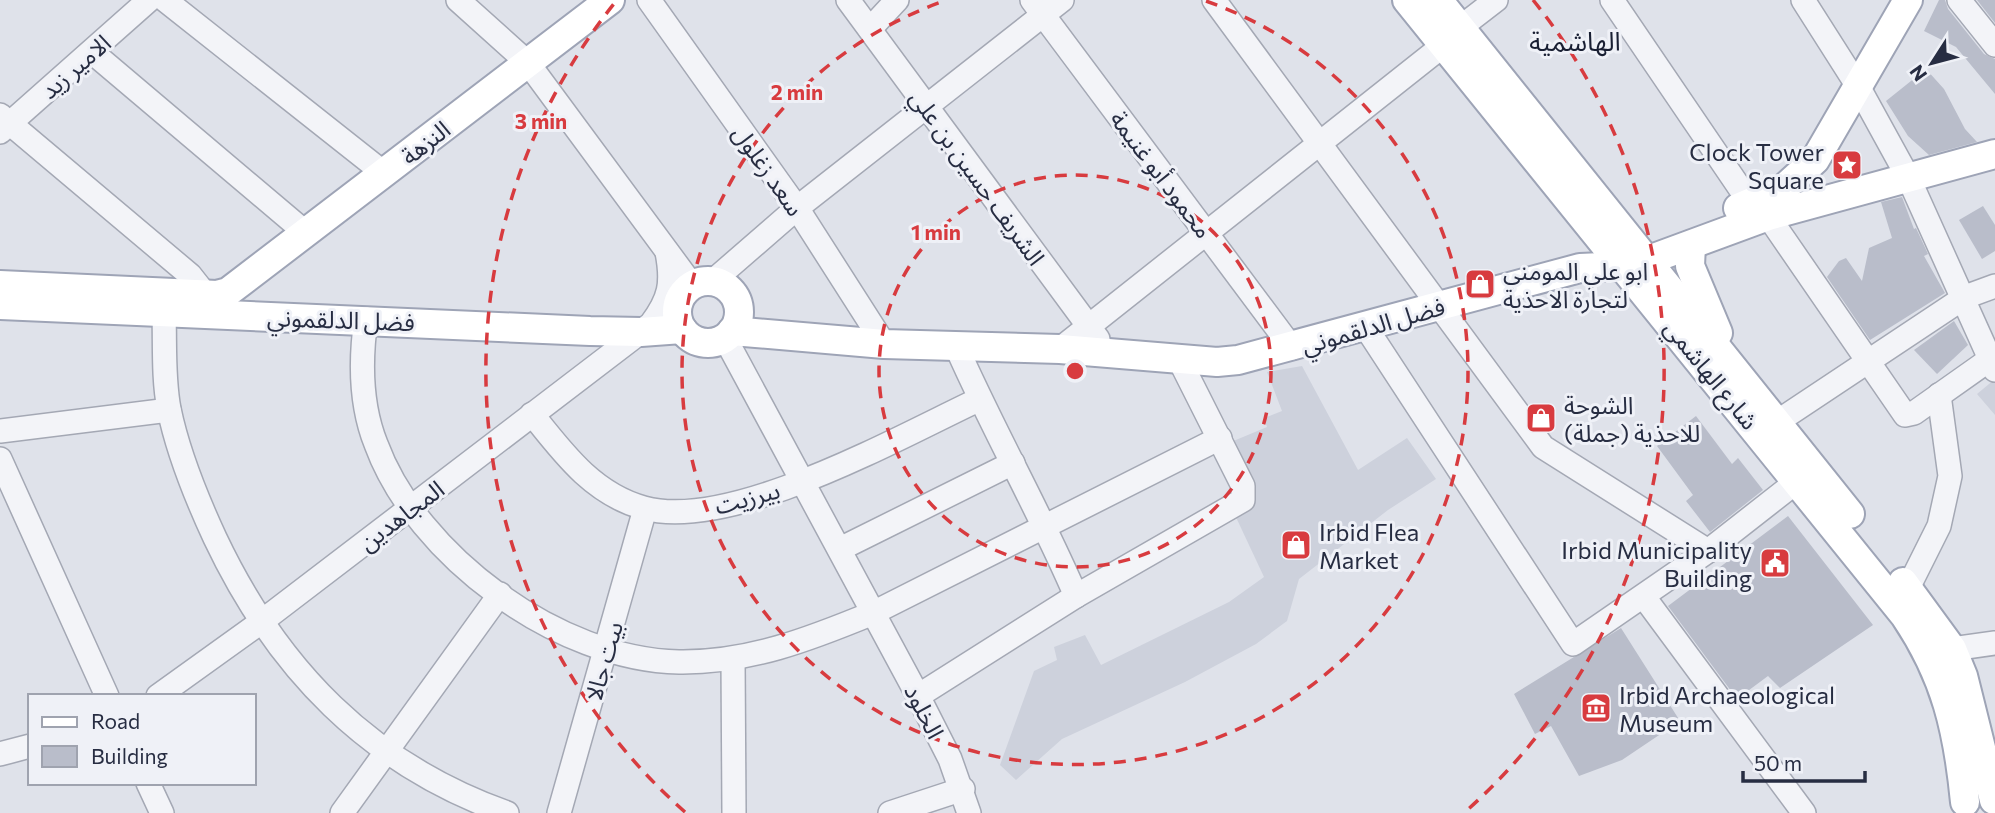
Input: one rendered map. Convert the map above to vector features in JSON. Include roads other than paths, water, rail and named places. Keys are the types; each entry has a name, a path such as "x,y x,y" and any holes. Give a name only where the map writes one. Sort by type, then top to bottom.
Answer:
{"main road":[{"name":"النزهة","path":"240,284 610,0"},
{"name":"شارع الهاشمي","path":"1407,0 1453,36 1806,475 1908,588 1952,649 1954,685"},
{"name":"شارع الهاشمي","path":"1438,0 1453,36"},
{"path":"1632,259 1759,210 1802,175 1815,160 1859,88 1908,0"},
{"name":"فضل الدلقموني","path":"729,335 957,348 1060,349 1179,359 1238,360 1292,348 1580,268 1691,246 1759,210 1909,179 1995,154"},
{"path":"1691,246 1690,266 1730,361"},
{"name":"شارع الهاشمي","path":"1632,259 1730,361 1777,422 1806,475 1954,685"},
{"path":"702,283 732,292 739,311 729,335 707,343 689,336 682,329 677,310 679,300 702,283"},
{"path":"0,285 205,294 224,293 240,284"},
{"path":"240,284 236,294 237,305 256,317"},
{"name":"فضل الدلقموني","path":"0,305 164,314 366,319 590,331 641,332 682,329"},
{"path":"1954,685 1994,800"},
{"path":"1954,685 1962,808"},
{"path":"1962,808 1979,796 1994,800"}],"street":[{"name":"الامير زيد","path":"3,123 92,52 149,0"},
{"path":"165,0 385,174"},
{"path":"458,0 528,63 667,253 702,283 926,107 1037,7 1062,0"},
{"name":"سعد زغلول","path":"649,0 797,208 884,344"},
{"name":"الشريف حسين بن علي","path":"848,0 1109,353"},
{"path":"870,29 897,0"},
{"path":"1214,0 1543,447 1709,551"},
{"path":"1060,349 1496,0"},
{"path":"1612,0 1905,415 1914,413 1939,395 1992,365 1965,297 1909,179 1859,88 1803,0"},
{"path":"1959,0 1995,46"},
{"name":"محمود أبو غنيمة","path":"1037,7 1292,348"},
{"path":"92,52 306,233"},
{"path":"3,123 190,275 205,294"},
{"name":"المجاهدين","path":"161,694 261,622 652,324 670,296 672,277 667,253"},
{"path":"1777,422 1965,297 1995,286"},
{"path":"164,314 169,410 207,521 231,572 261,622 330,706 387,753 462,795 507,813"},
{"path":"366,319 362,368 368,418 384,465 410,508 459,563 500,594 551,626 606,649 668,661 733,659 795,643 873,612 1220,438"},
{"path":"1365,326 1573,644 1709,551 1806,475"},
{"path":"583,375 593,350 590,331"},
{"name":"الخلود","path":"729,335 918,696 962,789 969,813"},
{"path":"957,348 980,399 1046,525 1076,596"},
{"path":"918,696 1076,596 1243,500 1243,486 1179,359"},
{"path":"1908,588 1939,526 1950,476 1939,395"},
{"name":"بيرزيت","path":"532,414 584,476 645,509 674,510 725,507 804,481 980,399"},
{"path":"0,431 169,410"},
{"path":"0,459 6,487 106,694"},
{"path":"840,549 1013,463"},
{"name":"بيت جالا","path":"559,813 645,509"},
{"path":"342,813 500,594"},
{"path":"1644,597 1804,813"},
{"path":"1952,649 1995,643"},
{"path":"1954,685 1995,650"},
{"path":"733,659 734,813"},
{"path":"0,754 28,747"},
{"path":"149,785 162,813"},
{"path":"890,813 962,789"}],"place":[{"name":"Clock Tower Square","path":"1847,165"},
{"name":"ابو علي المومني لتجارة الاحذية","path":"1480,284"},
{"name":"الشوحة للاحذية (جملة)","path":"1541,418"},
{"name":"Irbid Flea Market","path":"1296,545"},
{"name":"Irbid Municipality Building","path":"1775,563"},
{"name":"Irbid Archaeological Museum","path":"1596,708"}],"district":[{"name":"الهاشمية","path":"1575,40"}]}
